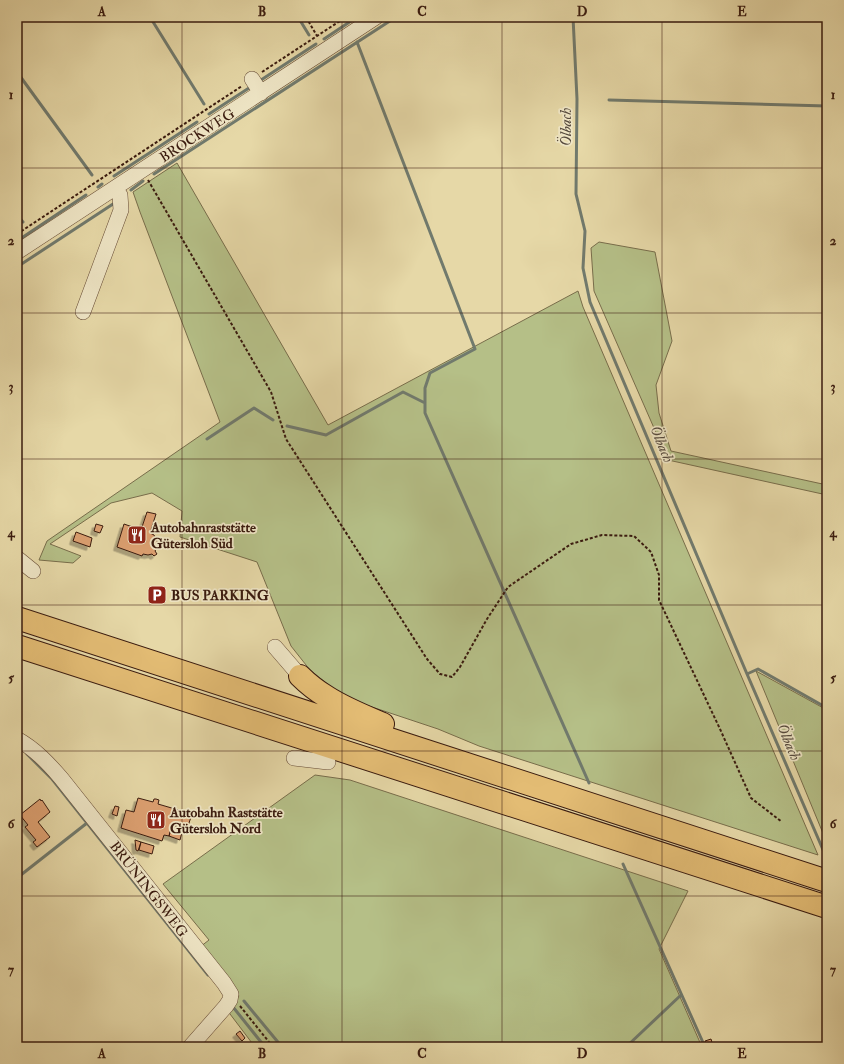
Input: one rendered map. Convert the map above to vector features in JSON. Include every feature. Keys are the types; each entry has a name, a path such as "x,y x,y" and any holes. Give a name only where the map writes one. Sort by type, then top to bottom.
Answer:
{"highway":[{"path":"17,618 826,881"},
{"path":"17,646 827,907"},
{"path":"297,674 327,697 339,704 459,755 494,773"},
{"path":"328,762 352,766 436,791 487,797"}],"street":[{"name":"BROCKWEG","path":"17,252 376,17"},
{"path":"252,79 261,93"},
{"path":"83,312 121,210 120,195 115,188"},
{"path":"17,558 32,571"},
{"path":"275,651 297,674"},
{"name":"BRÜNINGSWEG","path":"17,739 28,745 42,757 61,778 231,994"},
{"path":"294,758 328,762"},
{"path":"190,1047 226,1006 230,1000 231,994"}],"path":[{"path":"306,17 325,51"},
{"path":"17,234 346,17"},
{"path":"142,170 270,392 286,439 426,659 440,674 452,677 460,667 487,619 508,587 571,544 602,535 634,536 652,552 659,575 659,600 720,728 751,798 782,822"},
{"path":"231,994 273,1047"}],"green space":[{"path":"177,163 328,425 578,291 583,307 818,855 479,746 438,729 354,701 335,690 310,670 291,646 257,562 180,537 182,511 152,493 111,503 50,544 81,556 73,563 39,560 47,541 220,422 133,192"},
{"path":"599,242 655,252 672,341 656,385 659,413 671,451 827,485 827,495 668,460 594,291 591,248"},
{"path":"756,671 827,710 827,843"},
{"path":"315,775 350,780 688,891 659,949 702,1047 255,1047 227,1010 239,996 200,947 209,940 163,884"}],"building":[{"name":"Autobahnraststätte Gütersloh Süd","path":"147,512 156,514 150,533 154,535 157,541 158,546 155,551 157,554 154,556 152,554 143,554 142,556 117,547 124,524 141,530"},
{"path":"96,524 103,526 100,533 94,531"},
{"path":"76,532 92,538 90,547 73,541"},
{"name":"Autobahn Raststätte Gütersloh Nord","path":"138,798 153,802 154,799 156,799 159,800 158,804 192,814 187,829 172,825 169,836 164,835 162,841 121,828 126,810 134,812"},
{"path":"40,799 50,812 38,822 50,837 37,847 33,842 36,840 25,827 28,825 20,815"},
{"path":"115,806 119,807 117,816 112,814"},
{"path":"172,825 183,828 180,840 169,836"},
{"path":"135,840 141,842 138,851 136,850"},
{"path":"141,842 154,846 152,854 139,850"},
{"path":"240,1031 245,1038 242,1041 236,1034"},
{"path":"711,1039 713,1046 707,1047 705,1041"}],"waterway":[{"path":"150,17 204,104"},
{"path":"298,17 309,35"},
{"path":"324,39 357,17"},
{"path":"154,174 396,17"},
{"name":"Ölbach","path":"573,17 577,99 576,194 585,231 583,268 590,302 827,859"},
{"path":"357,42 475,349 430,373 425,388 425,413 589,783"},
{"path":"261,80 316,44"},
{"path":"17,72 92,175"},
{"path":"209,114 249,88"},
{"path":"609,100 827,106"},
{"path":"114,176 197,122"},
{"path":"131,190 143,181"},
{"path":"98,187 102,184"},
{"path":"17,241 86,195"},
{"path":"17,267 113,204"},
{"path":"17,215 23,222"},
{"path":"287,426 326,435 403,392 425,403"},
{"path":"207,439 254,408 273,420"},
{"path":"747,674 758,669 827,708"},
{"path":"27,754 52,779 208,975"},
{"path":"17,878 87,823"},
{"path":"623,864 705,1047"},
{"path":"626,1047 681,995"},
{"path":"244,1001 282,1047"},
{"path":"233,1007 265,1047"}],"place":[{"name":"Autobahnraststätte Gütersloh Süd","path":"137,535"},
{"name":"BUS PARKING","path":"157,595"},
{"name":"Autobahn Raststätte Gütersloh Nord","path":"156,820"}]}
